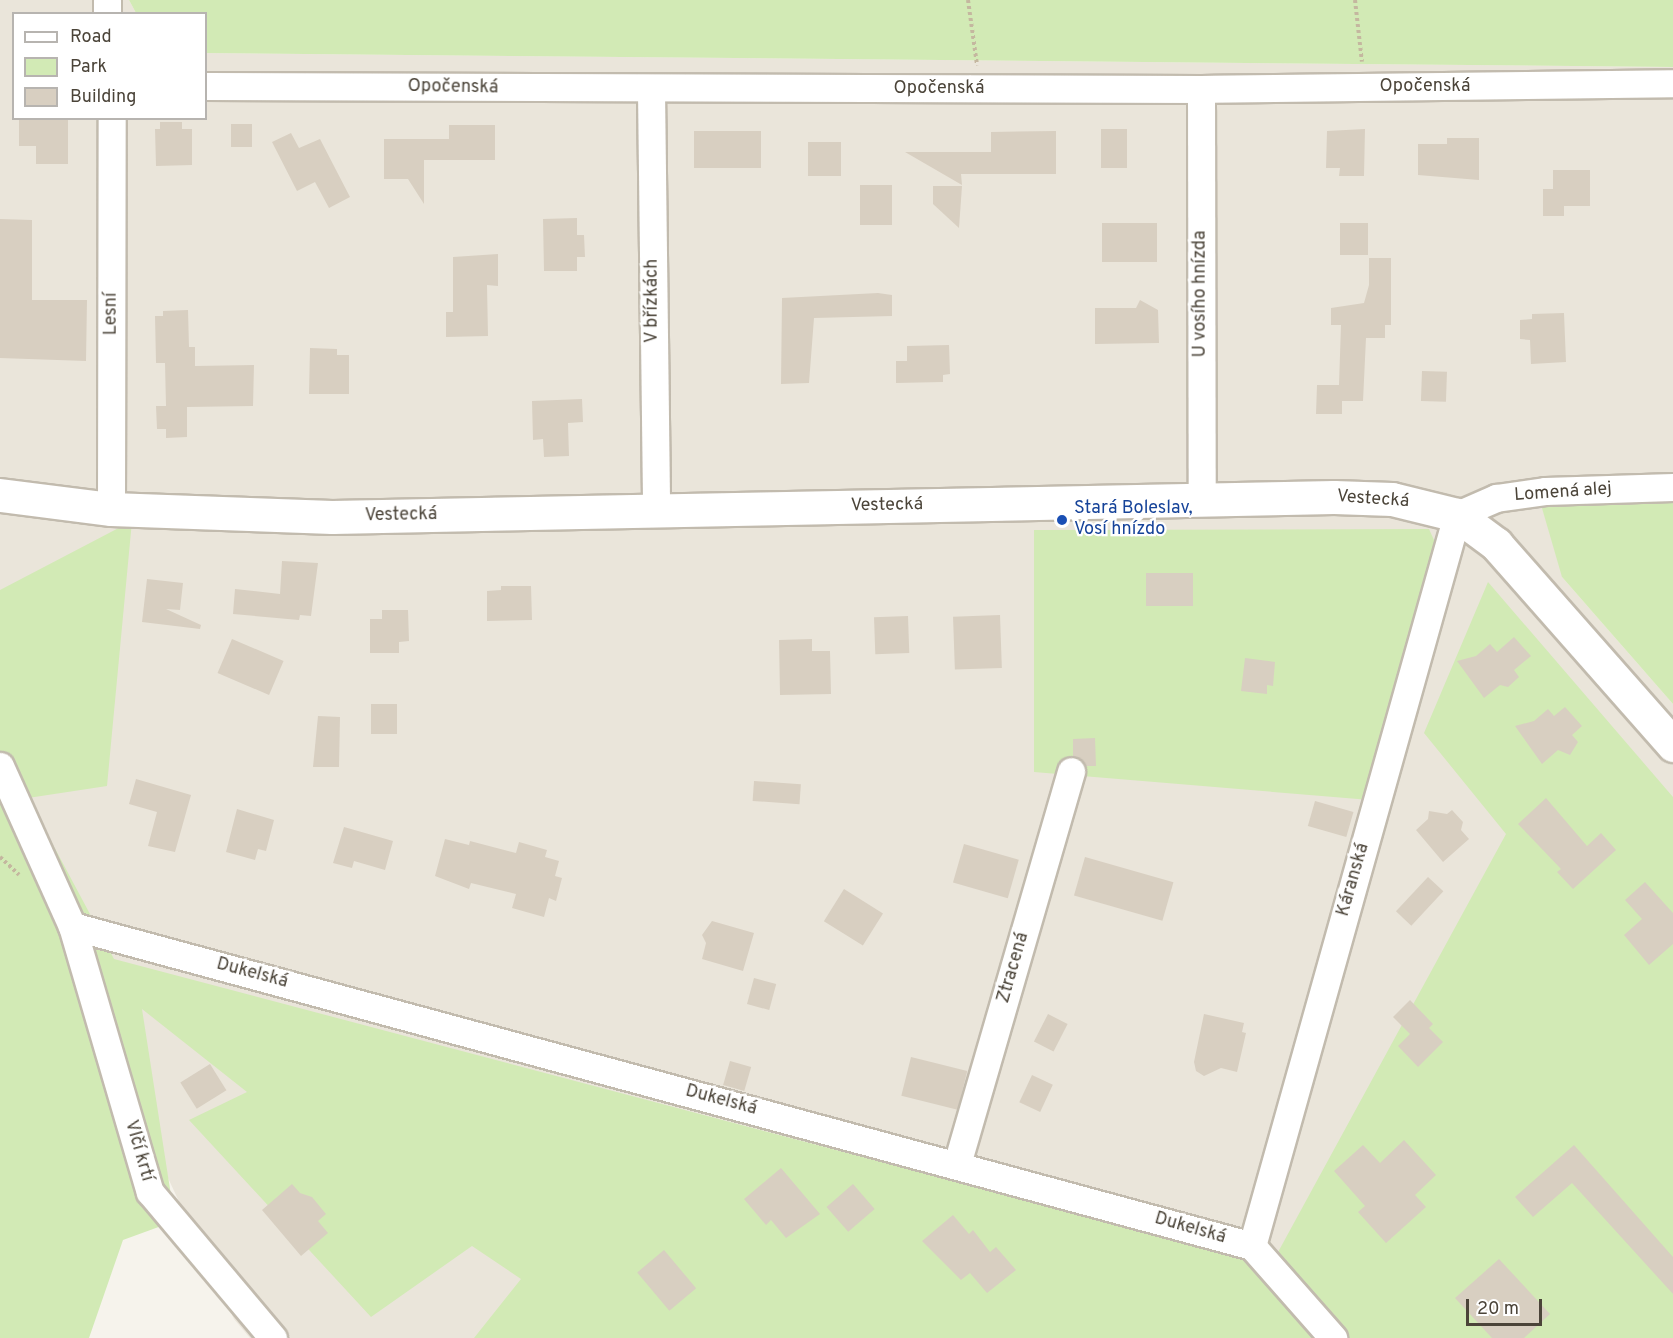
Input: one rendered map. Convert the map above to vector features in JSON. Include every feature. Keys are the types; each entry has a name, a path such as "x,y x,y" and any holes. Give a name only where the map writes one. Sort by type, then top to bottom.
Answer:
{"street":[{"name":"Opočenská","path":"207,86 651,90 1201,89 1673,83"},
{"name":"U vosího hnízda","path":"1201,89 1202,500"},
{"name":"V břízkách","path":"651,90 656,512"},
{"name":"Lesní","path":"111,509 112,120"},
{"name":"Lomená alej","path":"1457,515 1497,498 1545,491 1673,487"},
{"name":"Vestecká","path":"0,495 111,509 332,517 1202,500 1392,499 1457,515 1496,544 1673,745"},
{"name":"Káranská","path":"1252,1246 1457,515"},
{"name":"Vlčí krtí","path":"0,766 72,926 150,1192 273,1338"},
{"name":"Ztracená","path":"957,1164 1071,771"},
{"name":"Dukelská","path":"72,926 957,1164 1252,1246"},
{"path":"1252,1246 1333,1338"}],"path":[{"path":"968,0 980,89"},
{"path":"1355,0 1365,88"}],"shaded area":[{"path":"0,0 129,0 135,12 12,12 12,120 207,120 207,53 1673,67 1673,480 1562,577 1673,704 1673,1338 250,1338 234,1319 168,1178 113,959 0,763"}],"green space":[{"path":"129,0 1673,0 1673,67 207,53 207,12 135,12"},
{"path":"1673,480 1673,704 1562,577 1535,484"},
{"path":"132,521 107,786 28,798 114,959 1271,1265 1506,834 1424,733 1488,582 1673,797 1673,1338 474,1338 521,1279 472,1246 371,1317 189,1120 247,1092 142,1009 175,1221 123,1240 89,1338 0,1338 0,590"},
{"path":"1429,529 1443,560 1370,800 1034,772 1034,530"}],"building":[{"path":"19,120 68,120 68,164 36,164 36,146 19,146"},
{"path":"160,122 182,122 182,129 192,129 192,165 156,166 155,129 160,129"},
{"path":"231,124 252,124 252,147 231,147"},
{"path":"449,125 495,125 495,160 424,160 424,204 408,179 384,179 384,139 449,139"},
{"path":"1101,129 1127,129 1127,168 1101,168"},
{"path":"1365,129 1364,176 1339,176 1340,168 1326,168 1327,131"},
{"path":"694,131 761,131 761,168 694,168"},
{"path":"1056,131 1056,174 961,174 962,185 905,152 991,152 991,132"},
{"path":"291,133 299,148 320,139 350,197 329,208 315,182 297,191 272,142"},
{"path":"1447,138 1479,138 1479,180 1418,175 1418,144 1447,144"},
{"path":"808,142 841,142 841,176 808,176"},
{"path":"1553,170 1590,170 1590,206 1564,206 1564,216 1543,216 1543,189 1553,189"},
{"path":"860,185 892,185 892,225 860,225"},
{"path":"933,186 962,186 959,228 933,204"},
{"path":"577,218 577,235 584,235 585,257 577,257 577,271 544,271 543,219"},
{"path":"0,219 32,220 32,300 87,300 86,361 0,358"},
{"path":"1102,223 1157,223 1157,262 1102,262"},
{"path":"1340,223 1368,223 1368,255 1340,255"},
{"path":"498,254 498,286 487,285 488,336 446,337 446,312 453,312 453,257"},
{"path":"1369,258 1391,258 1391,325 1385,325 1385,338 1366,338 1363,401 1342,401 1342,414 1316,414 1317,385 1339,385 1341,325 1331,325 1331,308 1364,303 1369,285"},
{"path":"878,293 892,295 892,316 814,318 809,383 781,384 782,298"},
{"path":"1140,300 1158,310 1159,343 1095,344 1095,308 1136,308"},
{"path":"188,310 189,347 195,347 195,366 254,365 253,406 187,407 187,437 166,438 166,429 157,429 156,406 166,406 165,363 156,363 155,316 163,316 163,311"},
{"path":"1564,313 1566,362 1531,364 1530,340 1520,339 1520,320 1532,319 1532,314"},
{"path":"949,345 950,374 943,375 943,382 896,383 896,361 907,361 907,346"},
{"path":"310,348 337,349 337,355 349,355 349,394 309,394"},
{"path":"1422,371 1447,372 1446,402 1421,401"},
{"path":"582,399 583,422 568,423 569,456 544,457 543,439 533,440 532,401"},
{"path":"282,561 318,563 311,616 300,615 299,620 233,614 235,589 280,594"},
{"path":"1146,573 1193,573 1193,606 1146,606"},
{"path":"147,579 183,583 180,610 166,609 201,625 200,629 142,622"},
{"path":"501,586 531,586 532,620 487,621 487,591 501,590"},
{"path":"382,610 408,610 409,641 399,642 399,653 370,653 370,619 382,619"},
{"path":"1000,615 1002,668 955,670 953,617"},
{"path":"908,616 909,653 875,654 874,617"},
{"path":"1514,637 1531,656 1514,670 1519,677 1508,687 1500,685 1484,698 1457,661 1476,656 1490,644 1497,652"},
{"path":"232,639 284,661 269,695 218,673"},
{"path":"812,639 812,651 830,651 831,694 780,695 779,640"},
{"path":"1245,658 1275,662 1273,686 1267,685 1267,694 1241,691"},
{"path":"371,704 397,704 397,734 371,734"},
{"path":"1565,707 1582,726 1572,735 1578,742 1570,755 1558,750 1542,764 1515,726 1534,721 1548,709 1554,716"},
{"path":"318,716 340,717 339,767 313,767"},
{"path":"1095,738 1096,766 1086,766 1073,756 1073,739"},
{"path":"136,779 191,795 175,852 148,846 157,812 129,804"},
{"path":"754,781 801,784 799,804 753,801"},
{"path":"1546,798 1587,846 1601,833 1616,850 1573,889 1557,872 1561,869 1518,824"},
{"path":"1315,801 1353,812 1346,837 1308,826"},
{"path":"237,809 274,820 266,851 258,849 255,860 226,852"},
{"path":"1452,810 1463,822 1461,830 1469,839 1443,862 1416,830 1428,819 1429,811 1447,814"},
{"path":"344,827 393,841 385,870 354,861 352,868 333,863"},
{"path":"445,839 469,845 470,841 516,853 519,842 547,850 545,857 559,861 555,876 562,878 556,901 549,898 544,917 512,908 516,894 471,883 469,889 435,876"},
{"path":"964,844 1019,860 1008,898 953,882"},
{"path":"1085,857 1173,882 1162,921 1074,895"},
{"path":"1428,877 1443,891 1411,926 1396,911"},
{"path":"1645,882 1673,913 1673,944 1649,965 1624,935 1642,919 1625,900"},
{"path":"844,889 883,913 863,946 824,921"},
{"path":"712,921 754,933 743,971 702,959 706,943 702,935"},
{"path":"754,978 776,984 769,1010 747,1004"},
{"path":"1410,1000 1433,1024 1429,1028 1443,1042 1418,1067 1398,1046 1410,1034 1393,1017"},
{"path":"1048,1014 1068,1024 1054,1052 1034,1042"},
{"path":"1204,1014 1244,1023 1242,1032 1246,1033 1237,1072 1221,1068 1204,1076 1196,1071 1194,1062"},
{"path":"911,1057 967,1071 958,1110 901,1096"},
{"path":"730,1061 751,1067 744,1091 723,1085"},
{"path":"210,1064 226,1090 197,1109 180,1083"},
{"path":"1032,1075 1053,1085 1040,1112 1019,1102"},
{"path":"1404,1140 1436,1175 1415,1195 1426,1207 1386,1243 1358,1212 1365,1206 1334,1171 1363,1145 1380,1163"},
{"path":"1574,1145 1673,1257 1673,1294 1572,1183 1533,1217 1515,1197"},
{"path":"781,1168 820,1214 786,1238 771,1220 766,1225 744,1199"},
{"path":"292,1184 300,1193 312,1197 326,1214 318,1221 328,1233 301,1256 262,1210"},
{"path":"853,1184 875,1209 848,1232 827,1207"},
{"path":"953,1215 969,1234 973,1230 990,1252 996,1247 1016,1270 987,1293 970,1273 961,1280 922,1241"},
{"path":"664,1250 696,1288 669,1311 637,1272"},
{"path":"1499,1259 1550,1314 1524,1338 1492,1338 1455,1298"}],"place":[{"name":"Stará Boleslav, Vosí hnízdo","path":"1062,520"}]}
